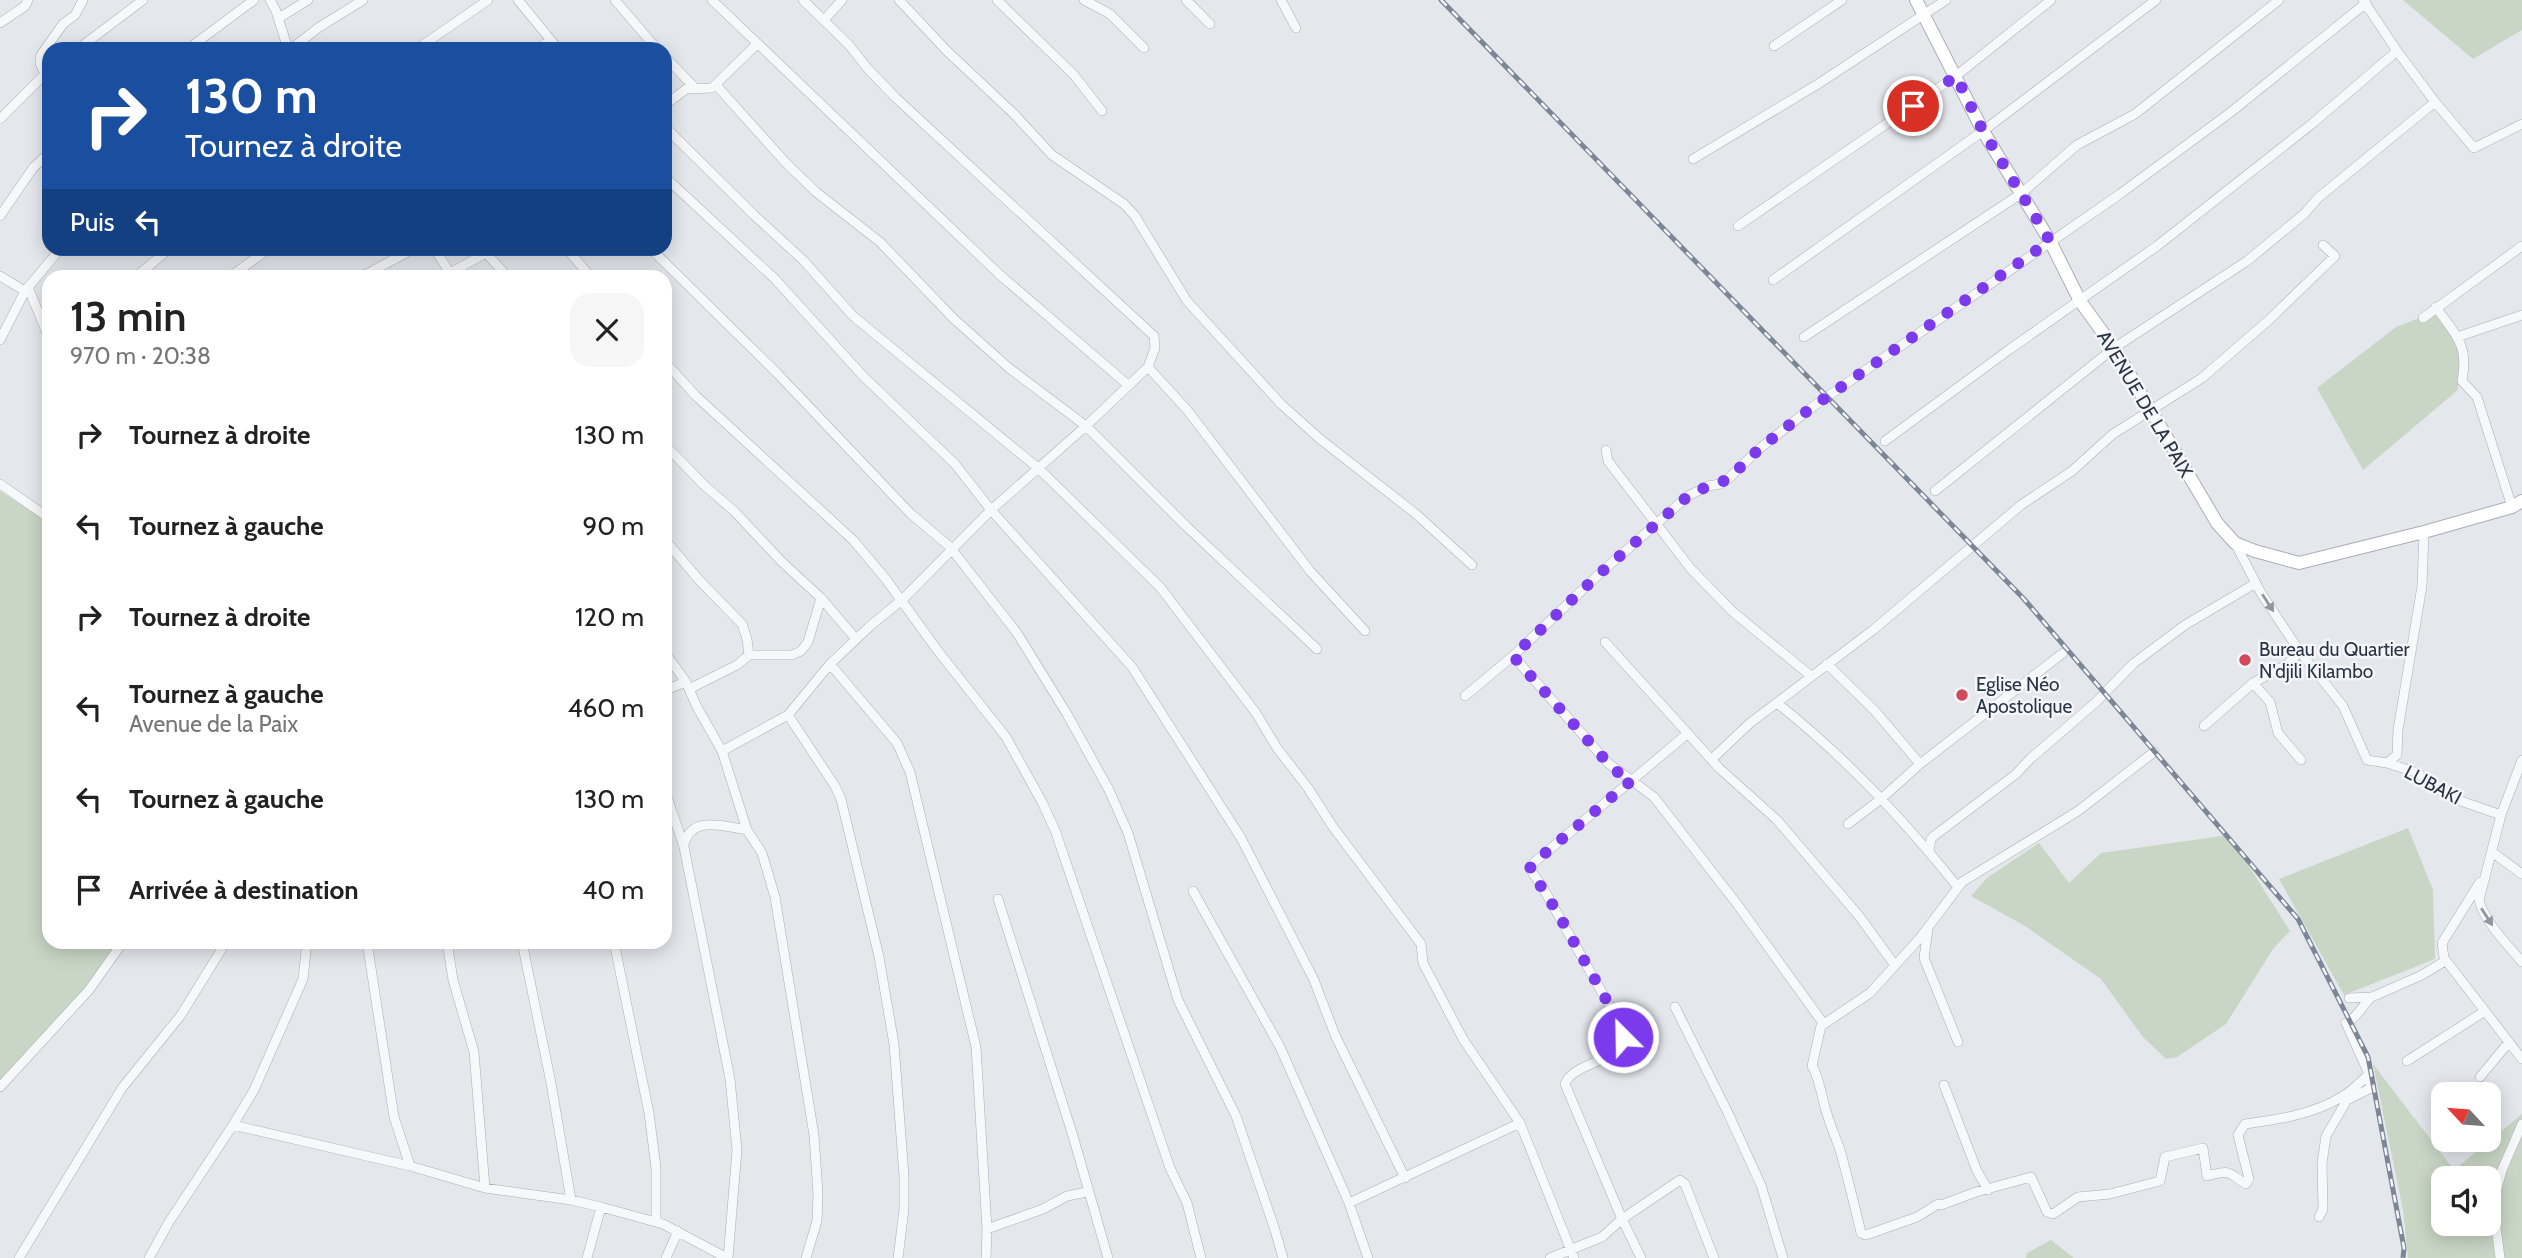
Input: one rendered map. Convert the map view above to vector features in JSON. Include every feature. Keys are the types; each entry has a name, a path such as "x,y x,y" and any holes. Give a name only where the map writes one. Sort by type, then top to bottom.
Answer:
{"street":[{"path":"0,23 25,6 28,0"},
{"path":"50,42 63,24 75,15 83,0"},
{"path":"87,42 144,0"},
{"path":"197,42 254,0"},
{"path":"270,0 287,42"},
{"path":"279,18 308,0"},
{"path":"299,42 363,0"},
{"path":"427,42 488,0"},
{"path":"518,0 550,40 547,42"},
{"path":"615,0 651,42"},
{"path":"712,0 999,274 1128,385"},
{"path":"722,751 788,715 830,664 902,599 991,510 1148,367 1155,348 1154,336 904,106 849,45 803,0"},
{"path":"824,20 842,0"},
{"path":"899,0 1052,155 1130,210 1187,301 1290,413 1416,514 1472,565"},
{"path":"997,0 1074,75 1102,111"},
{"path":"1084,0 1110,14 1144,48"},
{"path":"1186,0 1210,24"},
{"path":"1281,0 1296,28"},
{"path":"1774,46 1842,0"},
{"name":"AVENUE DE LA PAIX","path":"1916,0 1983,131 2050,241 2080,301 2114,348 2217,523 2235,543"},
{"path":"1693,159 1818,84 1946,0"},
{"path":"1738,226 1956,76 2051,0"},
{"path":"1773,280 1983,131 2156,0"},
{"path":"1804,337 2022,193 2077,145 2135,114 2278,0"},
{"path":"1465,696 1513,656 1597,576 1688,496 1727,480 1759,449 1811,408 2120,194 2231,112 2364,2 2435,102 2474,148 2522,124"},
{"path":"672,98 680,92 695,88 708,89 716,85 757,44"},
{"path":"1885,441 2157,246 2313,123 2397,51"},
{"path":"672,64 695,88"},
{"path":"0,119 42,77"},
{"path":"716,85 786,163 816,192 880,242 954,319 1009,368 1086,426 1203,543 1317,649"},
{"path":"1935,491 2114,348 2246,261 2435,102"},
{"path":"672,134 803,260 853,316 1038,468 1160,587 1256,713 1277,748 1308,788 1333,827 1421,944 1423,963 1458,1028 1520,1123 1572,1254"},
{"path":"0,216 33,168 42,160"},
{"path":"672,183 775,279 863,376 955,464 991,510 1132,667 1241,838 1314,980 1335,1035 1405,1178"},
{"path":"1712,759 1737,734 1873,629 2021,505 2072,471 2113,434 2202,378 2270,320 2335,256 2323,245"},
{"path":"2423,318 2522,246"},
{"path":"43,270 54,256"},
{"path":"143,270 160,256"},
{"path":"239,270 259,256"},
{"path":"374,270 400,256"},
{"path":"459,270 482,256"},
{"path":"573,256 585,270"},
{"path":"658,256 776,372 910,513 952,550 1017,633 1067,714 1109,790 1132,846 1178,1000 1236,1116 1283,1258"},
{"path":"0,341 27,289 42,271"},
{"path":"0,276 27,289 42,322"},
{"path":"2235,543 2300,563 2424,532 2517,504 2477,397 2462,381 2466,360 2464,348 2436,307"},
{"path":"2457,337 2522,314"},
{"path":"1148,367 1188,411 1236,478 1310,571 1365,631"},
{"path":"672,370 696,397 853,540 902,599 938,651 1006,737 1055,830 1170,1168 1187,1203 1201,1258"},
{"path":"1606,450 1608,461 1691,569 1733,612 1811,676"},
{"path":"672,451 821,598 856,639"},
{"path":"0,484 42,513"},
{"path":"2387,763 2397,755 2398,730 2422,586 2424,532"},
{"name":"LUBAKI","path":"2235,543 2256,583 2300,652 2343,706 2367,760 2387,763 2422,775 2434,787 2455,799 2501,815"},
{"path":"672,548 742,624 749,655"},
{"path":"1929,851 1934,836 2016,774 2134,663 2185,625 2256,583"},
{"path":"672,688 737,665 749,655 792,655 801,651 808,642 821,598"},
{"path":"1605,642 1687,734 1777,820 1859,916 1894,964"},
{"path":"2204,726 2253,683 2286,665 2300,652"},
{"path":"1848,824 1920,764 2063,653"},
{"path":"1513,656 1608,763 1654,797 1823,1023"},
{"path":"672,663 687,685 722,751 747,830 762,853 775,897 810,1107 818,1194 817,1221 806,1258"},
{"path":"830,664 892,736 910,772 976,1047 987,1229 986,1258"},
{"path":"1827,664 1875,711 1920,764"},
{"path":"2253,683 2270,702 2277,731 2301,760"},
{"path":"1777,703 1818,735 1881,799 1957,886"},
{"path":"788,715 841,799 879,957 894,1044 904,1176 904,1209 898,1258"},
{"path":"1641,1258 1565,1084 1569,1076 1612,1054 1621,1042 1622,1028 1530,869 1531,865 1687,734"},
{"path":"2154,752 2078,811 1957,886 1929,928 1870,993 1823,1023 1812,1066 1816,1071 1817,1083 1824,1094 1825,1107 1841,1153 1861,1233 1866,1235 1917,1217 1938,1204 2031,1177 2047,1212 2053,1214 2078,1197 2110,1194 2160,1181 2165,1157 2203,1148 2207,1176 2232,1173 2246,1184 2249,1179 2238,1135 2245,1124 2269,1121 2327,1105 2344,1096 2369,1074"},
{"path":"2522,760 2501,815 2483,877 2479,903 2501,937 2522,962"},
{"path":"233,1125 410,1166 485,1188 601,1207 678,1231 727,1258 737,1150 730,1079 684,847 672,812"},
{"path":"684,847 686,837 704,824 715,823 747,830"},
{"path":"2492,852 2522,874"},
{"path":"2483,877 2442,943 2445,961 2522,1059"},
{"path":"1193,891 1280,1047 1349,1203 1368,1258"},
{"path":"998,899 1073,1136 1108,1258"},
{"path":"1929,928 1924,958 1958,1042"},
{"path":"0,1087 89,990 118,949"},
{"path":"19,1258 122,1088 181,1015 222,949"},
{"path":"149,1258 169,1222 254,1090 303,979 306,949"},
{"path":"368,949 394,1117 410,1166"},
{"path":"448,949 453,980 474,1052 485,1188"},
{"path":"523,949 551,1083 571,1200"},
{"path":"615,949 649,1113 656,1168 656,1223"},
{"path":"2349,998 2371,997 2422,975 2445,961"},
{"path":"2319,1217 2323,1209 2322,1163 2326,1136 2347,1100 2371,1088 2369,1074 2346,1023 2358,1014 2371,997"},
{"path":"1675,1007 1761,1185 1783,1258"},
{"path":"2407,1061 2485,1012"},
{"path":"2480,1077 2509,1042"},
{"path":"1944,1085 1977,1171 1988,1190"},
{"path":"1349,1203 1520,1123"},
{"path":"2500,1258 2495,1197 2502,1171 2522,1124"},
{"path":"1550,1258 1572,1254 1602,1237 1622,1219 1682,1180 1714,1258"},
{"path":"987,1229 1043,1209 1067,1196 1087,1192"},
{"path":"587,1258 601,1207"},
{"path":"666,1258 678,1231"}],"green space":[{"path":"2403,0 2522,0 2522,30 2473,59"},
{"path":"2437,311 2461,348 2458,390 2363,470 2317,388 2396,327"},
{"path":"0,491 42,518 42,949 116,949 81,1004 0,1090"},
{"path":"2408,828 2433,890 2435,959 2344,995 2279,879"},
{"path":"2229,835 2290,931 2273,949 2226,1024 2177,1057 2166,1059 2143,1037 2101,979 2025,926 1971,896 1987,878 2039,843 2069,883 2101,853"},
{"path":"2373,1064 2431,1140 2431,1152 2440,1152 2451,1166 2431,1166 2431,1236 2501,1236 2501,1166 2459,1166 2476,1152 2501,1152 2501,1131 2522,1114 2522,1258 2408,1258 2403,1210"},
{"path":"2051,1240 2074,1258 2026,1258 2027,1253"}],"railway":[{"path":"1441,0 2024,599 2298,919 2368,1057 2404,1248 2403,1258"}],"place":[{"name":"Bureau du Quartier N'djili Kilambo","path":"2245,660"},
{"name":"Eglise Néo Apostolique","path":"1962,695"}],"route":[{"path":"1623,1037 1622,1028 1530,869 1531,865 1632,780 1621,775 1608,763 1513,656 1597,576 1688,496 1727,480 1759,449 1811,408 2050,241 1983,131 1956,76 1913,106"}]}
